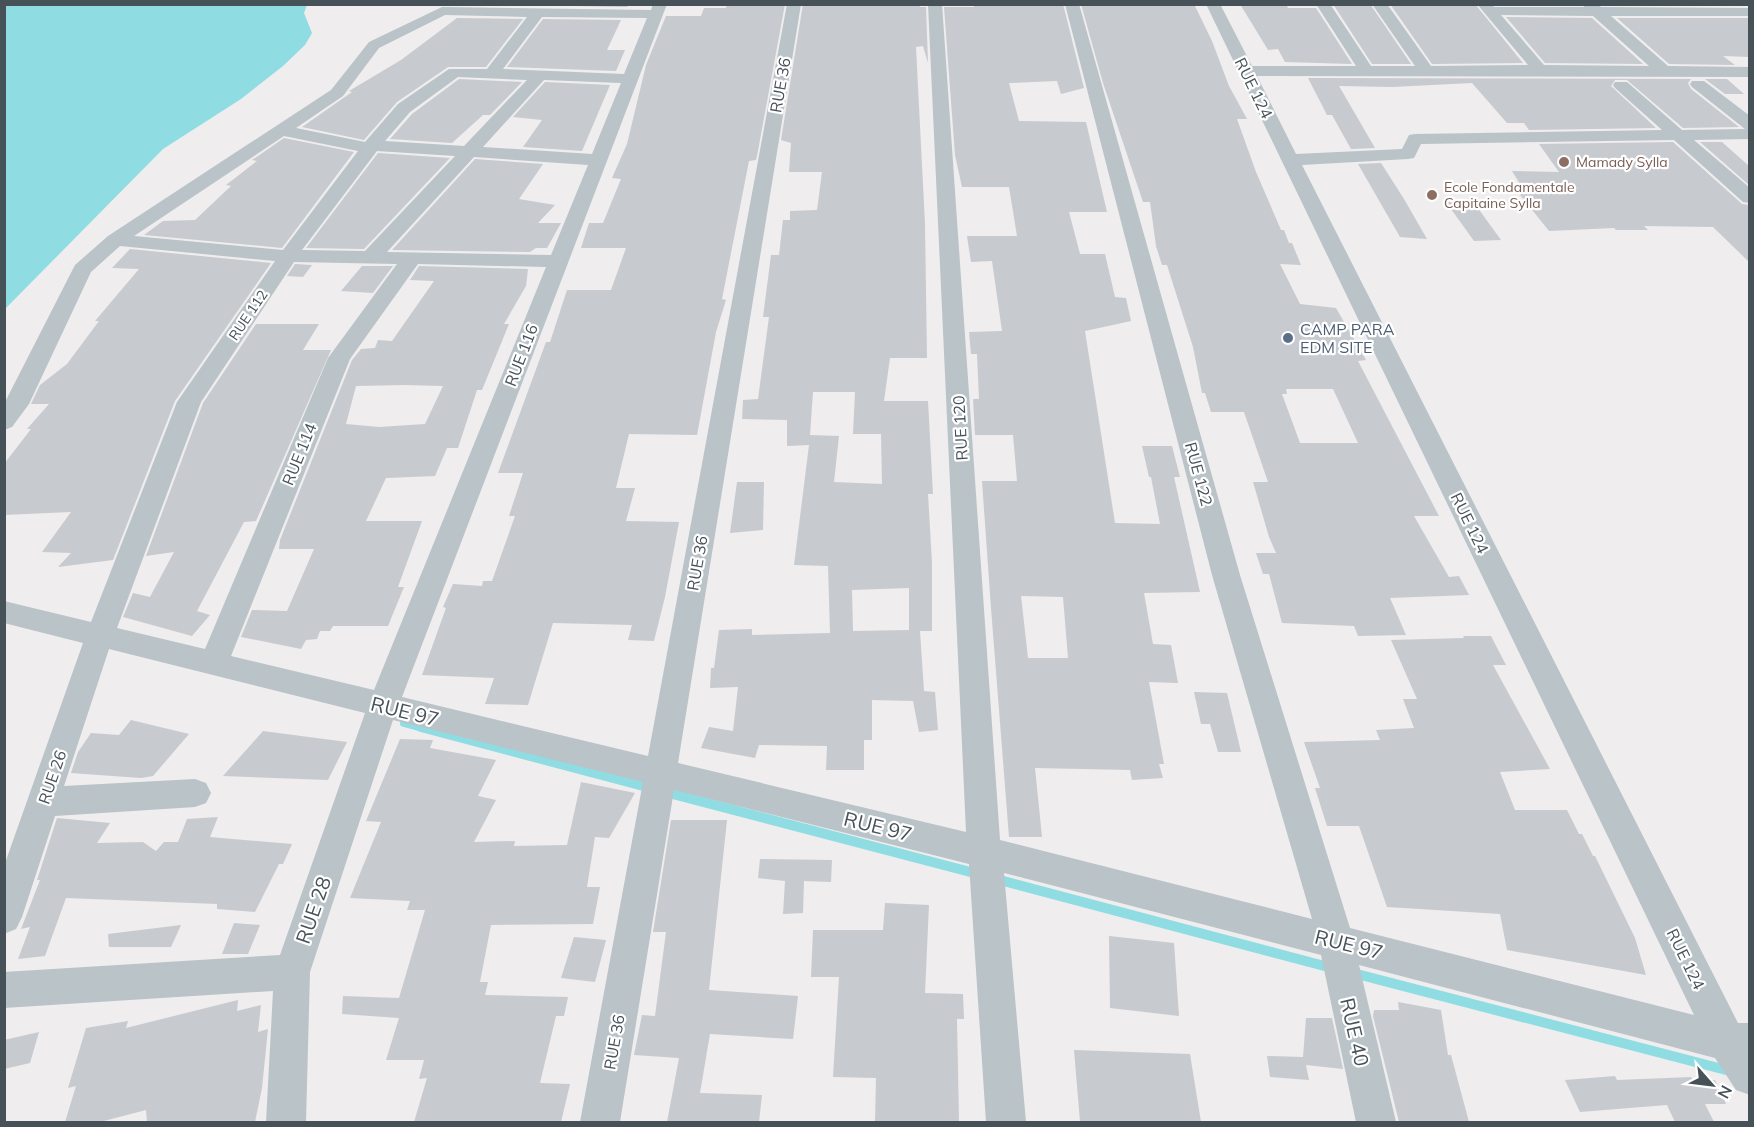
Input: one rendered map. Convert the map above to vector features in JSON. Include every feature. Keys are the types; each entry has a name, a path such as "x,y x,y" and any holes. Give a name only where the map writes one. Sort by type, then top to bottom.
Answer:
{"street":[{"name":"RUE 36","path":"600,1122 794,4"},
{"name":"RUE 120","path":"935,4 984,852 990,899 1006,1122"},
{"name":"RUE 122","path":"1072,4 1226,575 1336,941"},
{"name":"RUE 124","path":"1213,4 1738,1042 1749,1076"},
{"path":"1323,4 1367,71"},
{"path":"1379,4 1427,71"},
{"path":"4,422 17,404 82,269 115,240 337,93 375,45 444,8 538,12 658,9"},
{"path":"1487,8 1540,70"},
{"path":"1487,8 1749,12"},
{"path":"1593,8 1665,72"},
{"name":"RUE 116","path":"383,706 658,9"},
{"path":"490,74 538,12"},
{"path":"1246,71 1749,72"},
{"name":"RUE 112","path":"99,637 189,402 288,256 371,147 404,108 455,72 630,79"},
{"path":"370,257 539,76"},
{"path":"1747,194 1621,85 1749,83"},
{"path":"1698,84 1749,125"},
{"path":"281,130 371,147 598,160"},
{"path":"1290,160 1408,154 1415,139 1749,134"},
{"path":"115,240 288,256 559,261"},
{"name":"RUE 114","path":"213,665 339,358 412,258"},
{"name":"RUE 97","path":"4,612 984,852 1738,1042"},
{"name":"RUE 26","path":"4,917 99,637"},
{"name":"RUE 28","path":"286,1122 292,972 383,706"},
{"path":"43,802 195,793"},
{"name":"RUE 40","path":"1336,941 1376,1122"},
{"path":"4,990 292,972"}],"water":[{"path":"5,4 307,5 304,13 312,33 305,45 283,66 241,99 163,149 5,309"}],"building":[{"path":"474,4 629,4 627,7"},
{"path":"727,4 785,4 757,156 756,160 749,161 722,299 726,300 716,332 697,435 629,434 616,488 635,488 626,521 679,522 654,641 628,640 632,625 553,623 528,705 485,704 494,678 422,675 446,608 443,607 453,584 482,586 483,581 492,581 515,516 509,516 523,473 498,473 546,342 550,342 567,290 611,290 626,248 581,248 589,223 603,223 621,179 612,178 627,144 646,65 666,16 701,16 704,8 726,8"},
{"path":"803,4 919,4 920,7 926,7 928,63 923,46 916,47 925,224 927,358 890,358 884,401 928,401 933,494 928,494 932,563 932,631 920,631 924,691 935,692 938,730 919,732 913,701 872,700 872,740 864,740 864,770 826,770 827,746 759,745 755,758 701,748 709,727 733,731 738,687 710,688 711,668 714,668 719,630 752,629 752,635 830,633 828,566 794,565 809,445 787,446 787,420 742,419 743,400 758,399 769,317 763,317 771,255 779,255 783,220 790,220 790,211 817,210 822,172 789,172 791,143 781,140","holes":["813,392 855,392 853,434 881,434 882,484 834,482 839,436 810,435","909,588 909,630 853,631 852,590"]},
{"path":"974,4 1063,4 1084,88 1061,94 1057,81 1009,83 1019,121 1086,122 1107,212 1069,212 1080,254 1105,254 1115,297 1126,298 1131,321 1085,331 1115,523 1160,524 1142,446 1172,446 1180,477 1174,477 1200,592 1144,593 1153,644 1171,645 1178,683 1149,682 1164,764 1159,764 1163,778 1132,780 1130,770 1035,768 1042,837 1009,837 991,608 982,481 1017,481 1013,435 975,435 973,399 979,399 977,354 971,354 969,332 1002,331 992,261 971,262 967,236 1017,236 1009,187 962,187 955,155 944,7 974,7","holes":["1021,596 1063,597 1068,658 1028,658"]},
{"path":"1081,4 1194,4 1212,41 1229,86 1247,119 1237,119 1256,172 1281,230 1284,230 1289,243 1292,243 1301,265 1280,264 1300,304 1336,308 1366,360 1358,361 1439,516 1414,516 1449,577 1459,576 1469,595 1390,598 1406,635 1358,636 1354,626 1282,623 1269,574 1263,574 1256,553 1276,553 1253,482 1268,482 1244,412 1211,412 1205,393 1202,393 1193,347 1167,265 1162,265 1156,246 1150,202 1143,202 1103,83","holes":["1286,389 1333,389 1358,443 1300,443 1282,394 1287,394"]},
{"path":"1240,4 1286,4 1288,8 1316,8 1352,64 1285,62 1278,49 1268,50"},
{"path":"1333,4 1370,4 1411,64 1372,64"},
{"path":"1390,4 1475,4 1523,63 1432,64"},
{"path":"1506,17 1592,18 1643,64 1545,63"},
{"path":"457,18 523,19 486,67 448,67 397,102 364,140 302,127 352,92 349,91 401,60"},
{"path":"1617,18 1749,18 1749,57 1723,56 1735,65 1669,64"},
{"path":"543,19 621,20 607,50 625,50 616,71 507,67"},
{"path":"1308,78 1691,79 1688,83 1691,89 1739,127 1683,128 1627,80 1615,80 1611,86 1656,128 1529,130 1524,123 1507,123 1472,83 1392,87 1339,86 1375,148 1351,149 1332,115 1327,115"},
{"path":"459,79 522,82 490,115 483,115 452,143 390,139 412,114"},
{"path":"1705,79 1727,79 1744,94 1725,94"},
{"path":"545,82 610,85 582,151 523,147 542,120 513,117"},
{"path":"284,138 354,152 282,248 144,235 163,221 195,220 231,186 226,185 257,161 252,160"},
{"path":"1673,142 1742,204 1749,205 1749,262 1713,227 1644,226 1648,230 1616,230 1614,228 1549,231 1517,191 1525,192 1512,171 1559,172 1539,144"},
{"path":"1700,142 1722,142 1749,166 1749,185"},
{"path":"378,153 450,158 364,249 306,248"},
{"path":"475,159 543,164 519,199 555,205 538,223 561,223 547,248 536,248 530,252 392,250"},
{"path":"1381,163 1427,239 1400,237 1358,164"},
{"path":"1472,200 1501,240 1474,241 1446,202"},
{"path":"130,249 271,263 175,401 113,560 58,567 71,553 42,552 71,512 4,515 4,464 31,429 27,429 49,404 31,404 40,385 67,364 99,321 95,321 139,269 112,268"},
{"path":"295,264 312,265 303,277 287,276"},
{"path":"362,266 393,266 373,293 341,291"},
{"path":"419,266 528,269 526,286 504,324 509,324 482,390 477,390 458,448 447,448 435,476 386,478 366,521 422,521 398,587 404,587 388,626 333,626 330,631 320,631 317,639 306,640 301,649 241,637 252,610 287,611 314,549 279,549 280,540 352,360 361,349 375,348 378,340 392,341 434,281 410,280","holes":["356,386 443,386 425,424 379,427 346,424"]},
{"path":"256,324 319,324 303,350 331,350 256,521 244,522 197,611 210,615 192,636 123,617 133,593 150,597 174,552 146,556 203,403"},
{"path":"737,482 764,482 763,530 730,533"},
{"path":"1463,636 1491,636 1506,665 1493,665 1550,769 1500,772 1515,810 1567,810 1579,834 1582,834 1595,856 1635,938 1646,975 1507,950 1500,914 1387,907 1359,826 1327,826 1315,788 1320,788 1304,742 1380,740 1376,730 1414,728 1403,699 1417,699 1391,640 1464,638"},
{"path":"1194,692 1227,693 1241,752 1218,752 1210,724 1201,724"},
{"path":"131,720 189,734 153,776 141,778 71,773 78,752 91,733 119,735"},
{"path":"263,731 347,742 328,780 223,776"},
{"path":"400,739 433,740 430,748 496,760 478,796 496,800 474,842 515,841 514,846 567,845 581,782 635,793 609,838 595,837 587,887 600,887 593,924 491,925 480,982 488,982 485,995 568,997 564,1016 556,1016 540,1083 570,1084 561,1122 414,1122 427,1078 419,1079 424,1060 386,1060 399,1018 342,1014 343,996 399,998 425,910 407,910 410,901 350,898 381,822 366,821"},
{"path":"218,817 210,837 292,844 283,864 279,864 255,912 217,909 217,904 66,898 45,956 18,959 30,927 21,929 40,880 37,880 57,818 110,823 97,843 143,842 156,851 164,842 178,842 187,819"},
{"path":"671,820 727,820 709,990 798,996 793,1039 710,1034 700,1093 762,1095 759,1122 667,1122 679,1058 634,1055 642,1015 655,1016 666,932 653,932"},
{"path":"760,859 832,860 831,882 804,881 803,913 783,914 785,881 758,878"},
{"path":"885,903 929,905 925,993 963,994 964,1019 957,1019 959,1122 875,1122 876,1078 833,1077 839,977 811,977 813,930 883,930"},
{"path":"234,923 260,925 248,954 222,954"},
{"path":"181,925 171,947 109,947 108,934"},
{"path":"1109,936 1174,943 1179,1016 1110,1008"},
{"path":"574,937 606,940 595,982 561,978"},
{"path":"238,1000 237,1011 261,1005 258,1032 268,1029 262,1088 255,1122 147,1122 146,1110 100,1122 65,1122 76,1086 68,1088 86,1028 128,1021 126,1028"},
{"path":"1398,1002 1441,1010 1448,1055 1451,1055 1469,1122 1399,1122 1373,1016 1374,1010 1399,1010"},
{"path":"1306,1018 1332,1018 1343,1069 1306,1065 1309,1080 1270,1077 1267,1056 1303,1057"},
{"path":"39,1032 30,1063 4,1069 4,1040"},
{"path":"1074,1050 1190,1054 1201,1122 1080,1122"},
{"path":"1615,1076 1617,1080 1691,1077 1693,1080 1715,1080 1726,1104 1705,1104 1714,1122 1675,1122 1667,1105 1580,1112 1565,1080"}],"waterway":[{"path":"404,723 426,729"},
{"path":"421,727 651,788"},
{"path":"665,792 978,874"},
{"path":"996,879 1332,968"},
{"path":"1353,973 1730,1071"}],"place":[{"name":"Mamady Sylla","path":"1564,162"},
{"name":"Ecole Fondamentale Capitaine Sylla","path":"1432,195"},
{"name":"CAMP PARA EDM SITE","path":"1288,338"}]}
